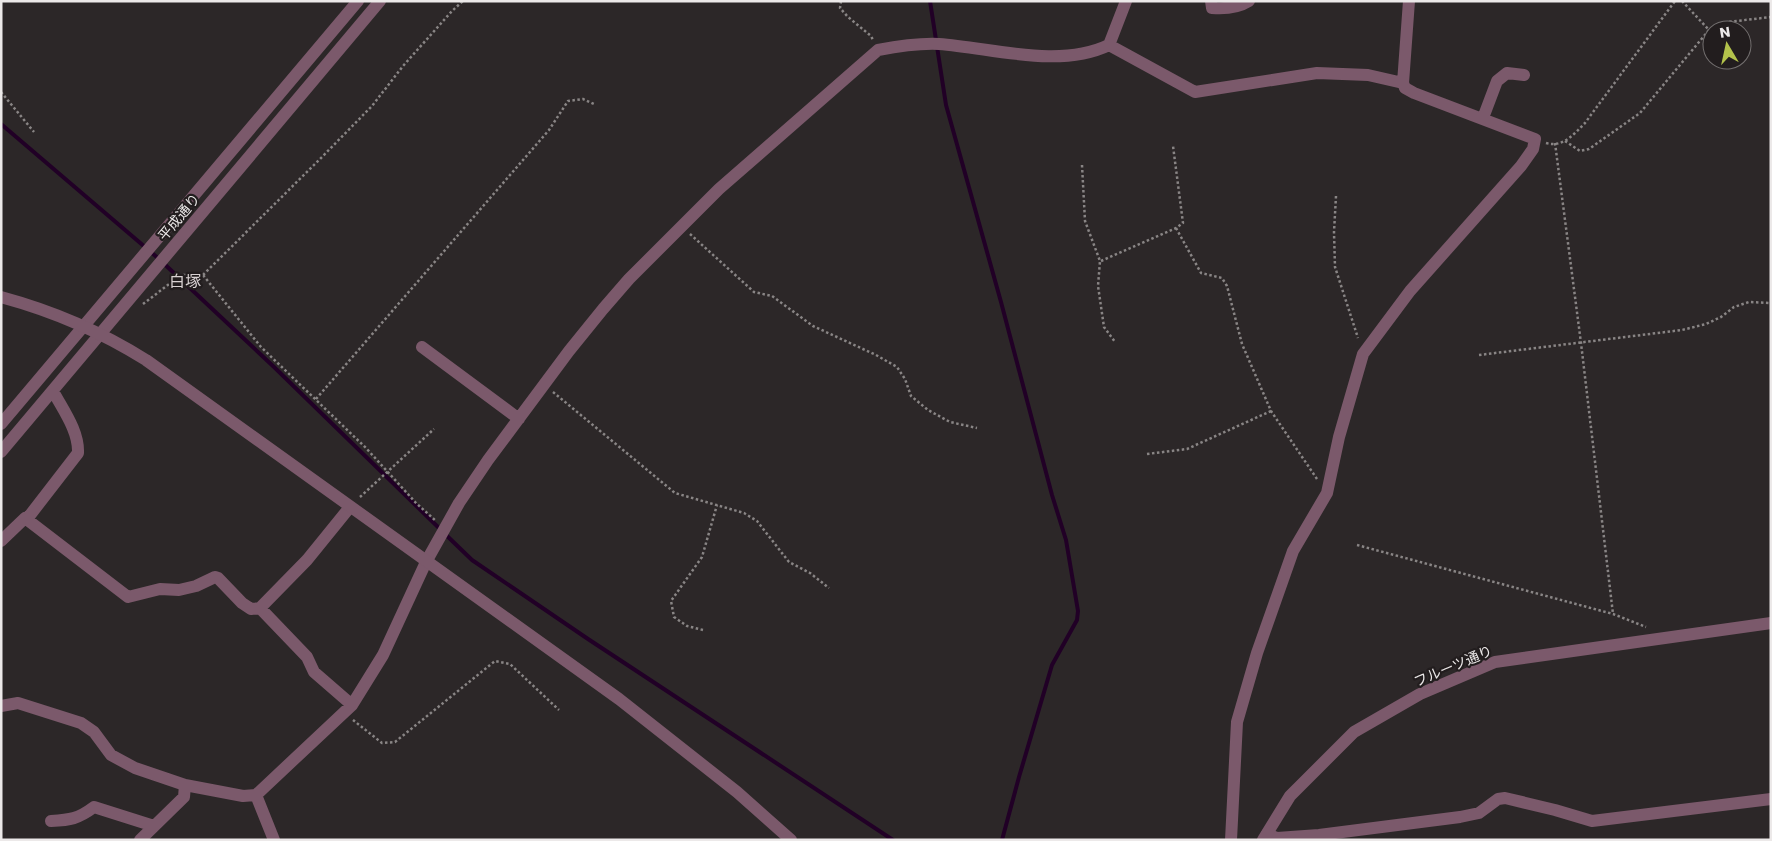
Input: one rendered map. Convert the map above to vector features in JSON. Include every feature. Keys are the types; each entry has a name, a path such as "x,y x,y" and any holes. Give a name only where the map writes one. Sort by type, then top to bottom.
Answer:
{"street":[{"name":"平成通り","path":"1,424 358,1"},
{"name":"平成通り","path":"1,452 380,1"},
{"path":"1,706 18,703 81,723 94,732 111,755 134,768 185,785 244,796 256,795 348,709 384,655 426,562 478,475 603,309 629,279 719,189 878,50 911,44 938,44 1052,57 1078,55 1097,51 1109,45 1126,1"},
{"path":"1211,1 1212,8 1221,9 1241,6 1249,1"},
{"path":"1231,840 1237,722 1258,653 1293,551 1326,493 1339,437 1363,354 1410,291 1533,149 1535,139 1405,88 1403,83 1409,1"},
{"path":"1109,45 1195,92 1317,72 1368,75 1403,83"},
{"path":"1483,118 1497,81 1507,73 1524,75"},
{"path":"1,298 36,307 83,325 146,360 620,700 738,792 791,840"},
{"path":"422,347 519,419"},
{"path":"1,541 27,518 78,453 78,443 75,434 53,392"},
{"path":"27,518 128,597 160,589 179,590 196,586 215,577 251,609 260,608 307,560 350,507"},
{"path":"260,608 307,656 314,672 348,709"},
{"name":"フルーツ通り","path":"1265,837 1290,796 1354,732 1420,694 1496,662 1771,622"},
{"path":"140,840 184,797 185,785"},
{"path":"256,795 274,840"},
{"path":"1265,837 1319,835 1460,818 1479,813 1498,799 1506,798 1555,810 1592,822 1771,799"},
{"path":"50,821 82,817 94,807 154,826"}],"path":[{"path":"143,305 181,275 203,275 372,106 403,66 452,11 464,1"},
{"path":"841,1 840,8 871,36 878,50"},
{"path":"1535,139 1549,144 1565,141 1585,123 1675,1"},
{"path":"1682,1 1702,22"},
{"path":"1745,20 1771,17"},
{"path":"1565,141 1580,150 1589,149 1640,113 1702,38"},
{"path":"1,92 34,132"},
{"path":"316,399 549,130 568,101 583,99 596,105"},
{"path":"1555,143 1613,614"},
{"path":"1100,261 1176,228 1183,223 1172,146"},
{"path":"1082,165 1086,221 1100,261 1098,286 1104,327 1115,342"},
{"path":"1336,196 1335,267 1363,354"},
{"path":"682,226 754,292 772,296 813,326 876,355 897,367 905,379 911,396 928,410 950,422 977,428"},
{"path":"1176,228 1201,273 1222,278 1227,286 1242,344 1271,411 1326,493"},
{"path":"203,275 261,347 388,471 416,503 445,529"},
{"path":"1479,355 1682,330 1706,324 1721,317 1734,307 1749,302 1771,303"},
{"path":"545,385 674,493 744,513 757,521 789,562 810,573 829,588"},
{"path":"1148,454 1187,450 1271,411"},
{"path":"350,507 434,428"},
{"path":"703,630 687,626 674,617 671,601 702,557 717,505"},
{"path":"1357,545 1613,614 1644,625 1665,638"},
{"path":"348,709 382,743 395,742 495,661 510,664 559,710"}],"waterway":[{"path":"930,1 946,105 1052,495 1066,540 1078,611 1077,620 1052,665 1002,840"},
{"path":"1,124 159,259 274,367 440,529"},
{"path":"445,534 472,560 588,639 893,840"}],"district":[{"name":"白塚","path":"185,281"}]}
